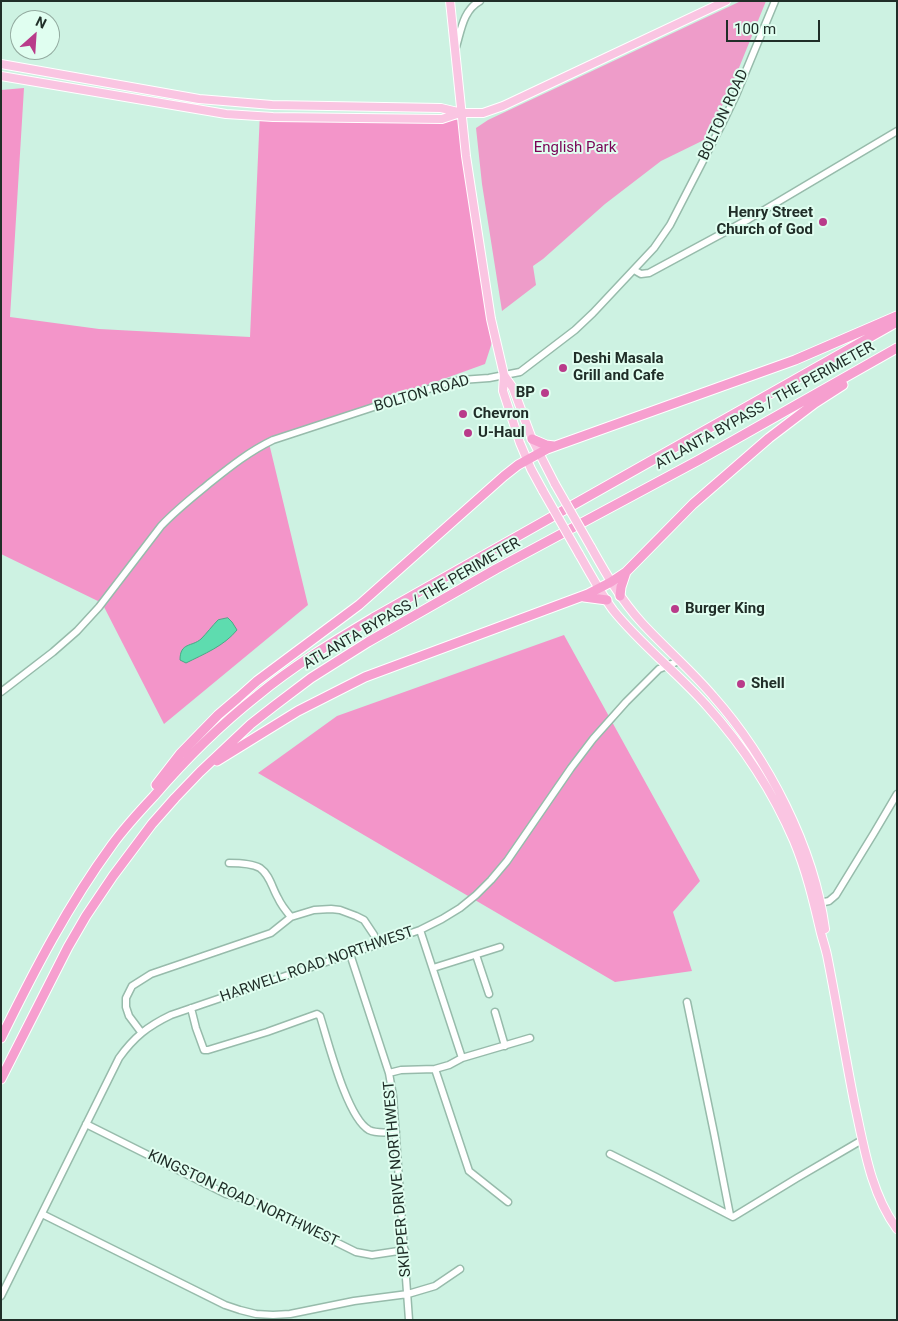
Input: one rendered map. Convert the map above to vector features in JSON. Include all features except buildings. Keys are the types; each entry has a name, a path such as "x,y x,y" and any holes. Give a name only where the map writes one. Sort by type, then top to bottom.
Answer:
{"highway":[{"path":"130,822 180,754 218,715 257,681 359,605 504,476 527,460 554,446 794,360 897,316"},
{"name":"ATLANTA BYPASS / THE PERIMETER","path":"1,1038 40,961 98,864 130,822 191,755 256,696 320,650 373,618 897,322"},
{"path":"200,772 298,711 365,677 581,597 611,582 626,572 693,504 769,438 815,403 893,350"},
{"name":"ATLANTA BYPASS / THE PERIMETER","path":"1,1080 64,956 86,916 113,876 152,824 175,798 252,724 312,678 346,655 496,569 699,460 893,350"},
{"path":"532,439 554,446"},
{"path":"620,596 626,572"},
{"path":"581,597 607,600"}],"main road":[{"path":"450,1 468,165 484,276 504,375 503,391 516,435 543,491 599,589 627,625 716,715 759,775 793,840 818,904"},
{"path":"1,64 199,99 272,105 441,108 462,112 483,112 503,106 726,1"},
{"path":"1,76 226,114 273,117 442,119 462,112"},
{"path":"504,375 513,388 538,453 620,596 641,622 726,711 760,759 783,802 812,870 846,1062 862,1140 880,1200 897,1229"}],"street":[{"path":"456,48 468,12 480,1"},
{"name":"BOLTON ROAD","path":"1,692 77,631 172,514 243,456 273,440 447,383 520,372 575,330 654,248 670,225 736,95 775,1"},
{"path":"634,270 641,274 649,273 749,219 897,130"},
{"name":"HARWELL ROAD NORTHWEST","path":"1,1296 119,1058 142,1032 171,1015 420,930 460,908 491,880 507,861 571,768 594,739 659,669 679,661"},
{"path":"818,904 829,901 836,895 897,794"},
{"path":"228,863 240,863 261,869 270,881 284,910 291,917"},
{"path":"142,1032 129,1016 126,1007 126,998 132,986 151,974 271,933 291,917 314,910 340,910 364,920 374,935 377,945"},
{"path":"420,930 462,1058"},
{"path":"433,968 500,947"},
{"name":"SKIPPER DRIVE NORTHWEST","path":"350,954 389,1073 393,1096 410,1320"},
{"path":"476,955 489,994"},
{"path":"687,1002 730,1216"},
{"path":"191,1008 204,1050 267,1032 317,1014 320,1016 337,1073 354,1114 363,1126 371,1131 396,1132"},
{"path":"495,1012 505,1046"},
{"path":"389,1073 449,1065 462,1058 530,1038"},
{"path":"435,1068 469,1171 508,1202"},
{"name":"KINGSTON ROAD NORTHWEST","path":"86,1124 226,1194 255,1202 356,1252 372,1254 405,1250"},
{"path":"610,1154 733,1217 862,1140"},
{"path":"42,1214 225,1305 256,1314 289,1317 354,1301 408,1294 435,1286 460,1269"}],"green space":[{"name":"English Park","path":"741,1 766,1 732,85 706,139 661,161 605,204 533,266 536,285 502,311 482,184 476,128 488,120"}],"shaded area":[{"path":"24,88 10,317 99,329 250,337 260,112 463,120 496,330 485,364 355,411 268,439 308,605 164,724 102,603 1,554 1,90"},
{"path":"228,618 237,630 232,636 213,649 186,663 180,660 184,648 201,639 218,620"},
{"path":"564,635 700,881 673,912 692,971 615,982 258,773 337,716"}],"place":[{"name":"Henry Street Church of God","path":"823,222"},
{"name":"Deshi Masala Grill and Cafe","path":"563,368"},
{"name":"BP","path":"545,393"},
{"name":"Chevron","path":"463,414"},
{"name":"U-Haul","path":"468,433"},
{"name":"Burger King","path":"675,609"},
{"name":"Shell","path":"741,684"}]}
